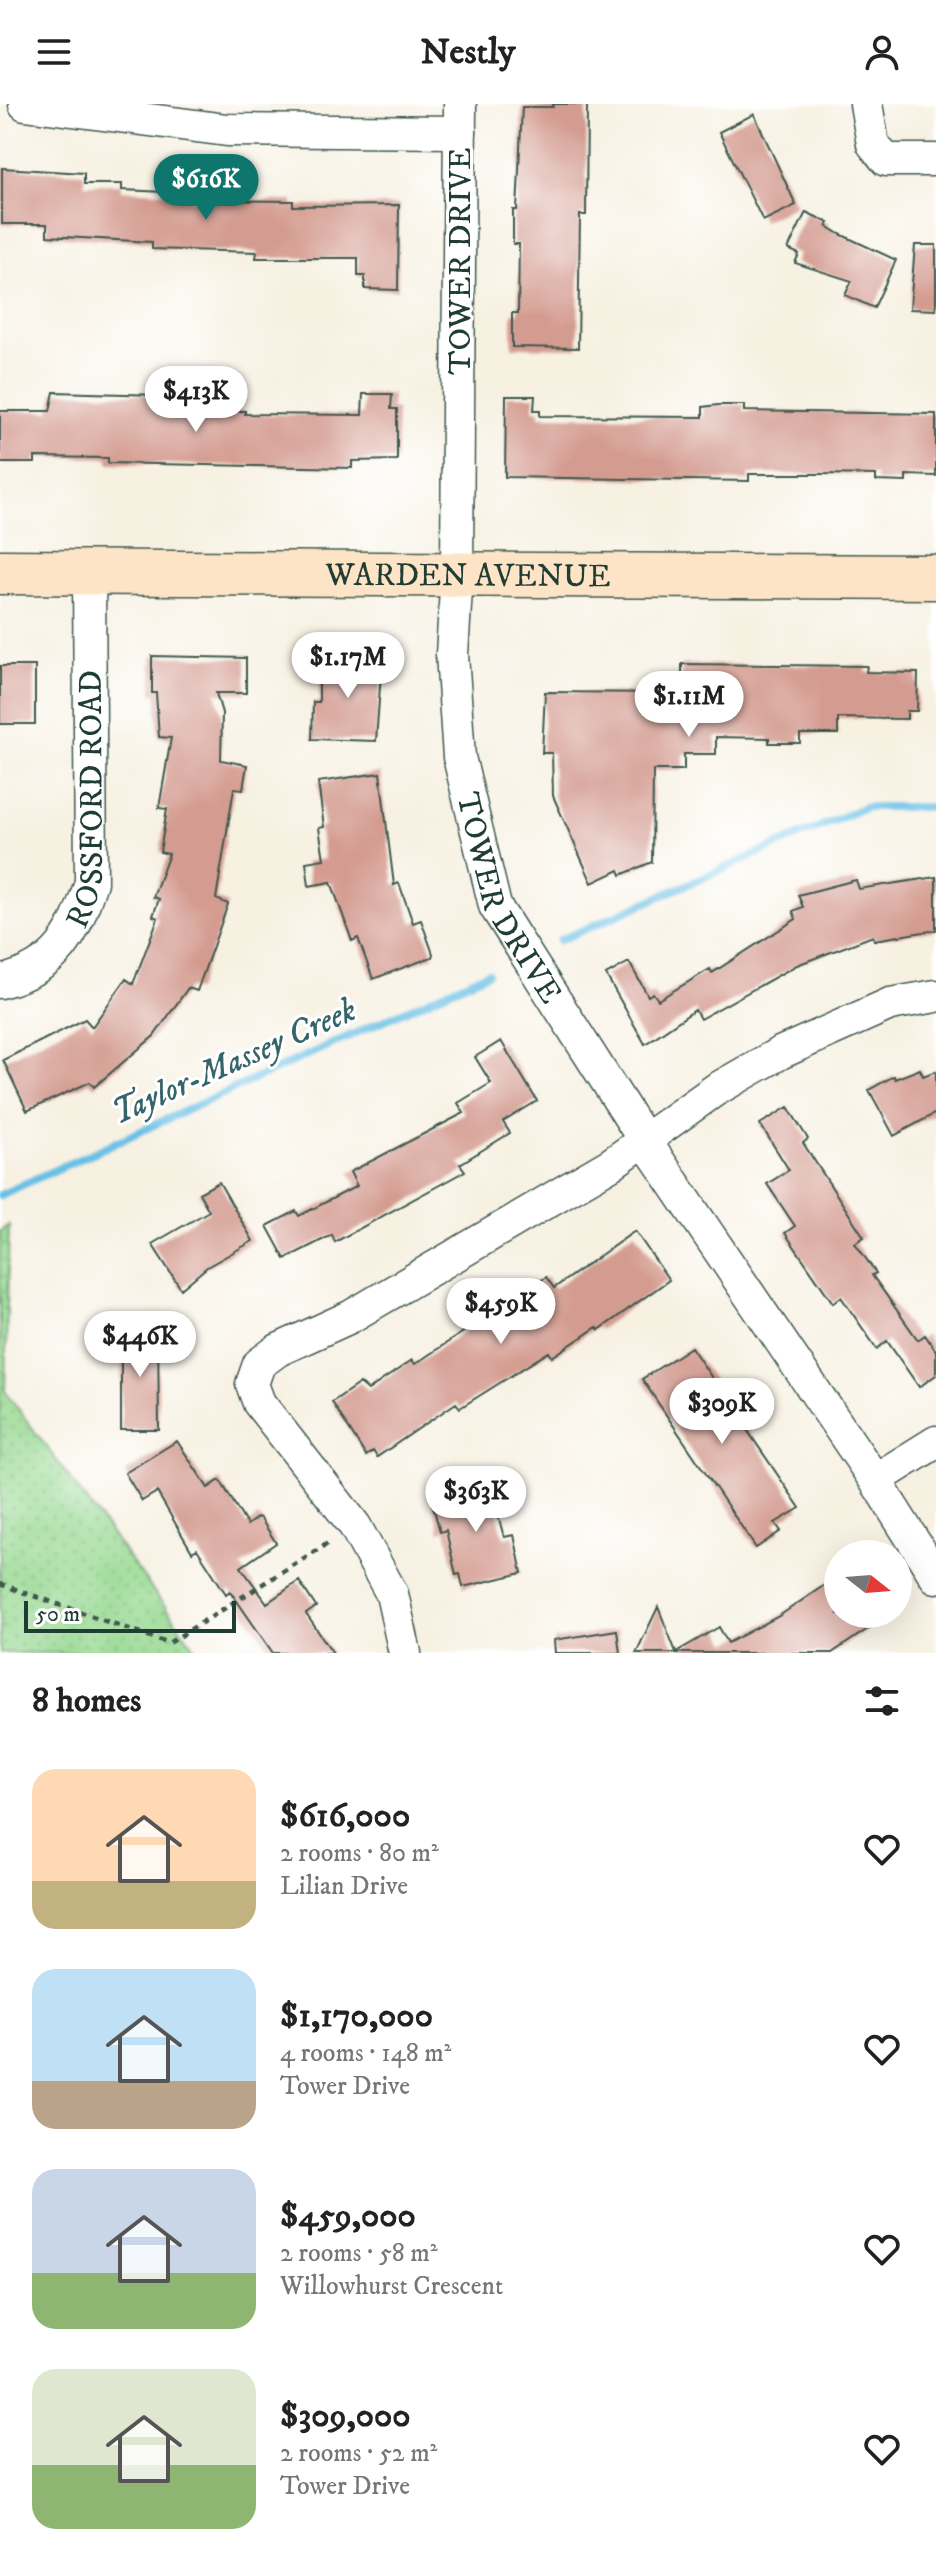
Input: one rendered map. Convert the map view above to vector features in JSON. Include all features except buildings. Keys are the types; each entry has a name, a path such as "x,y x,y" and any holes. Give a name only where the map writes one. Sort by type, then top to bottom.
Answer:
{"main road":[{"name":"WARDEN AVENUE","path":"0,572 936,577"}],"street":[{"path":"25,104 227,130 460,118"},
{"path":"866,104 873,144 886,160 936,160"},
{"name":"TOWER DRIVE","path":"460,118 457,573 452,654 459,757 495,906 643,1138 875,1480 936,1577"},
{"name":"ROSSFORD ROAD","path":"0,982 48,960 62,946 76,929 91,882 89,574"},
{"path":"405,1653 392,1594 355,1526 259,1403 252,1384 259,1364 278,1350 350,1317 611,1164 643,1138 715,1090 780,1053 890,1004 936,996"},
{"path":"875,1480 936,1442"}],"path":[{"path":"0,1584 169,1643 355,1526"}],"green space":[{"path":"9,1225 5,1391 199,1653 0,1653 0,1231"}],"waterway":[{"name":"Taylor-Massey Creek","path":"560,940 865,807 936,807"},
{"name":"Taylor-Massey Creek","path":"0,1195 488,973"}]}
